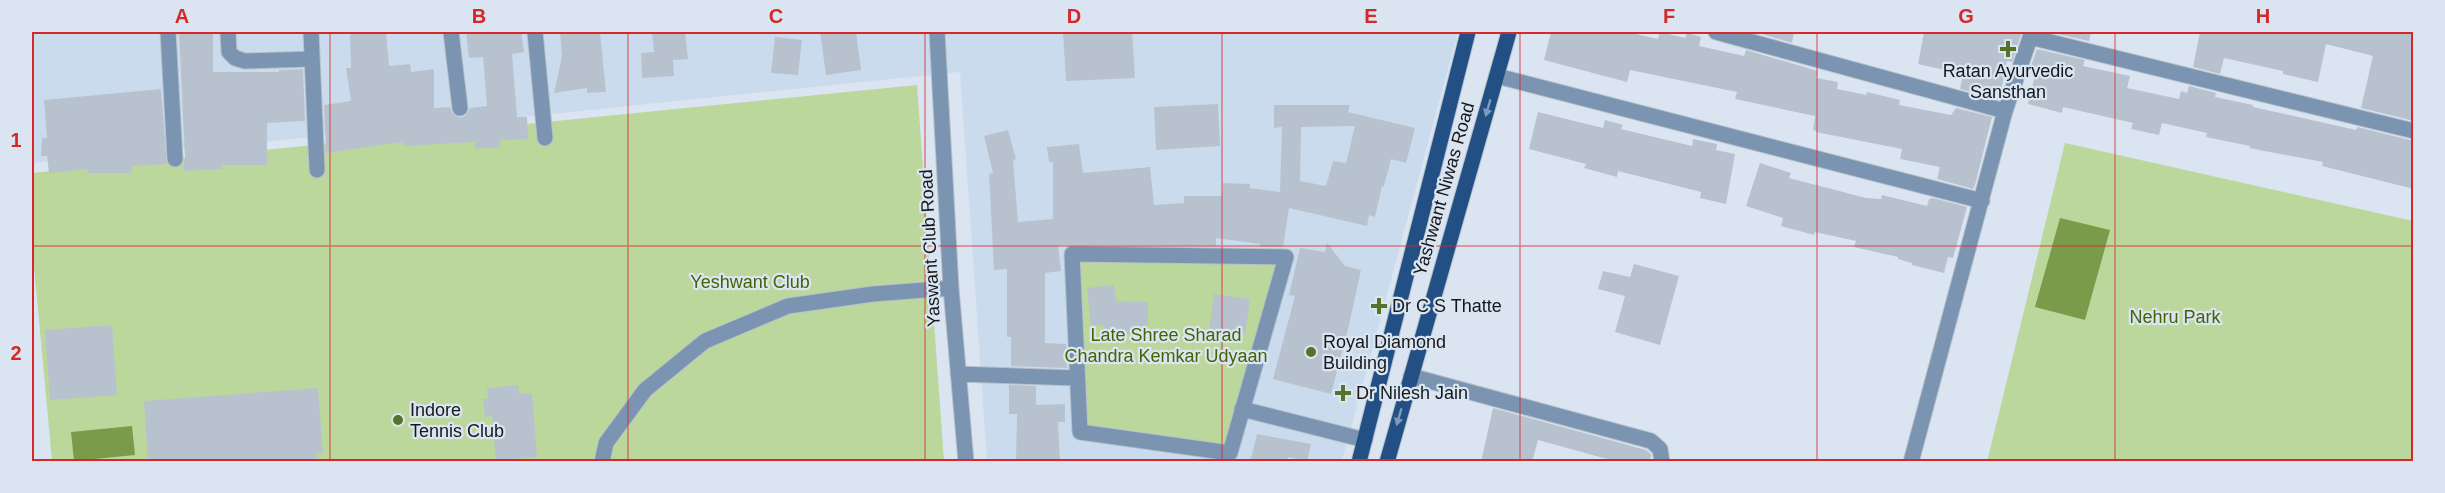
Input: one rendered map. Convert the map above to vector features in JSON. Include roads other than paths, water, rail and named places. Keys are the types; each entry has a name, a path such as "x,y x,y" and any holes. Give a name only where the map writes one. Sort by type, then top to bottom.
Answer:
{"main road":[{"name":"Yashwant Niwas Road","path":"1359,462 1468,32"},
{"name":"Yashwant Niwas Road","path":"1387,462 1509,32"}],"street":[{"path":"168,32 175,159"},
{"path":"228,32 229,52 235,58 245,60 312,59"},
{"path":"311,32 317,170"},
{"path":"451,32 460,108"},
{"path":"536,32 546,138"},
{"name":"Yaswant Club Road","path":"938,32 951,288 966,462"},
{"path":"1716,32 2005,111"},
{"path":"1911,462 2005,111 2031,34 2414,131"},
{"path":"1497,76 1982,201"},
{"path":"1072,254 1286,257 1230,453 1080,432 1076,378 1072,254"},
{"path":"602,462 606,443 645,390 705,341 788,306 873,294 951,288"},
{"path":"958,374 1076,378"},
{"path":"1411,376 1651,441 1660,449 1662,462"},
{"path":"1242,409 1365,440"}],"place":[{"name":"Ratan Ayurvedic Sansthan","path":"2008,49"},
{"name":"Dr C S Thatte","path":"1379,306"},
{"name":"Royal Diamond Building","path":"1311,352"},
{"name":"Dr Nilesh Jain","path":"1343,393"},
{"name":"Indore Tennis Club","path":"398,420"}],"park label":[{"name":"Yeshwant Club","path":"750,282"},
{"name":"Nehru Park","path":"2175,317"},
{"name":"Late Shree Sharad Chandra Kemkar Udyaan","path":"1166,345"}]}
